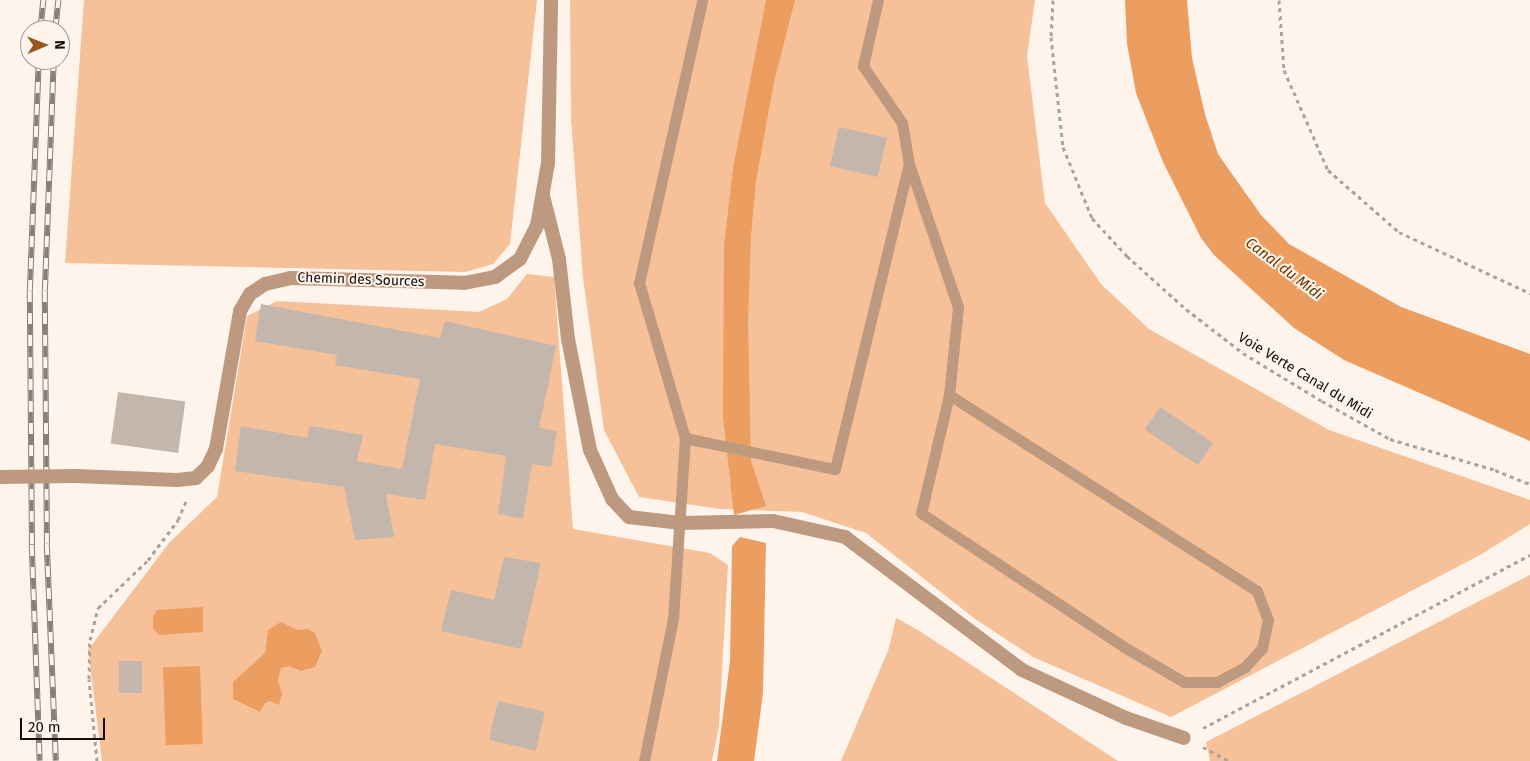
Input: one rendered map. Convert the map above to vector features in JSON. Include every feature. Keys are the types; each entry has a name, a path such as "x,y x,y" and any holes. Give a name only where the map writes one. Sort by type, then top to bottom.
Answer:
{"street":[{"name":"Chemin des Sources","path":"196,478 208,466 216,449 240,311 250,294 265,284 290,278 464,283 495,277 520,259 537,226 548,163 551,0"},
{"path":"543,196 559,259 568,339 590,450 612,499 629,517 680,523 773,522 845,537 1022,670 1126,718 1184,738"},
{"path":"0,477 76,476 177,480 196,478"}],"lane":[{"path":"644,761 673,619 685,438 639,284 702,0"},
{"path":"878,0 863,66 902,123 909,164 958,307 949,395 922,513 1124,647 1184,682 1217,682 1245,667 1262,648 1268,620 1257,591 949,395"},
{"path":"685,438 834,470 909,164"}],"path":[{"name":"Voie Verte Canal du Midi","path":"1053,0 1051,37 1063,147 1092,218 1128,256 1186,309 1243,353 1322,401 1390,439 1495,470 1530,484"},
{"path":"1279,0 1284,70 1328,170 1399,232 1530,292"},
{"path":"97,761 89,679 90,640 98,608 148,560 178,520 196,478"},
{"path":"1184,738 1530,555"},
{"path":"1184,738 1229,761"}],"shaded area":[{"path":"84,0 537,0 510,244 493,264 465,272 65,263"},
{"path":"570,0 1035,0 1027,56 1045,203 1101,284 1149,329 1329,430 1530,500 1530,524 1480,555 1171,717 1033,657 975,619 866,533 802,512 720,509 639,497 604,430 583,278 571,119"},
{"path":"527,274 554,277 573,529 710,553 728,565 719,727 712,761 102,761 88,650 169,543 217,497 247,316 277,301 479,312 507,299"},
{"path":"1530,575 1530,761 1210,761 1206,742"},
{"path":"896,618 918,630 1118,761 841,761 888,651"}],"water":[{"path":"766,0 795,0 774,82 756,181 751,236 748,322 751,461 766,506 734,515 723,416 724,246 733,168"},
{"name":"Canal du Midi","path":"1125,0 1187,0 1192,58 1205,114 1218,154 1261,215 1289,244 1401,307 1530,354 1530,441 1344,360 1294,328 1214,255 1201,238 1163,162 1136,93 1127,44"},
{"path":"740,537 766,543 763,693 754,761 717,761 730,661 732,546"},
{"path":"203,607 203,632 160,635 153,629 153,616 157,610"},
{"path":"281,622 297,630 308,629 315,633 322,651 315,667 301,671 289,666 281,668 278,680 282,694 279,705 270,701 265,703 260,712 233,699 233,682 265,653 268,630"},
{"path":"200,666 203,744 166,745 163,667"}],"building":[{"path":"839,127 887,138 878,177 830,166"},
{"path":"261,304 440,338 445,321 556,346 539,428 557,431 551,467 532,464 523,519 498,514 506,456 435,444 425,500 386,494 394,537 355,540 344,487 235,471 241,426 307,438 310,426 363,435 357,461 402,469 420,379 335,365 337,355 255,341"},
{"path":"118,392 185,401 178,453 111,443"},
{"path":"1160,407 1213,443 1198,465 1145,429"},
{"path":"504,557 541,563 521,649 441,631 451,590 494,600"},
{"path":"119,661 142,661 142,693 119,693"},
{"path":"498,701 545,712 536,751 489,740"}],"railway":[{"path":"41,20 43,0"},
{"path":"56,20 58,0"},
{"path":"39,70 30,291 32,545 40,761"},
{"path":"54,70 45,291 47,544 56,761"}]}
